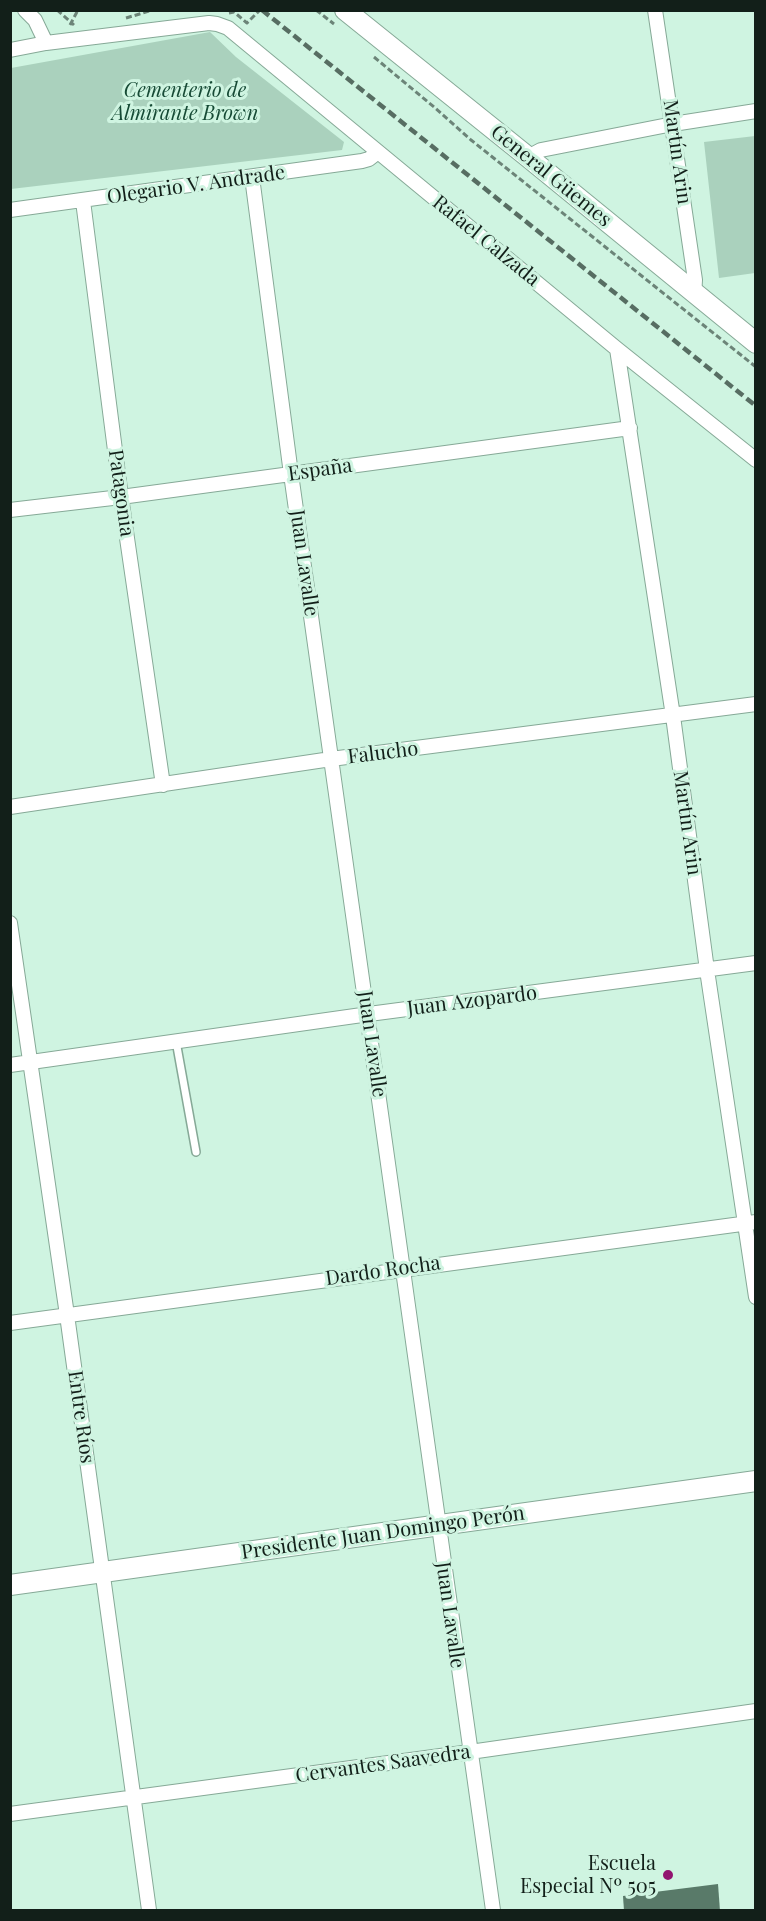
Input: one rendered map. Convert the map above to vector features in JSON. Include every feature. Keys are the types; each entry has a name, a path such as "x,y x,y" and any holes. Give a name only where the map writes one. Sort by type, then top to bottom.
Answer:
{"street":[{"path":"10,50 46,43 35,20 25,10"},
{"name":"Martín Arin","path":"655,10 695,279 694,295"},
{"name":"General Güemes","path":"342,19 528,157 694,295 756,343"},
{"name":"Rafael Calzada","path":"46,43 209,23 228,28 617,349 756,460"},
{"path":"528,157 541,150 673,124 756,111"},
{"name":"Olegario V. Andrade","path":"10,210 362,161 378,152"},
{"name":"Juan Lavalle","path":"252,177 291,474 369,1014 493,1911"},
{"name":"Patagonia","path":"83,201 121,497 163,785"},
{"name":"Martín Arin","path":"617,349 673,716 706,970 751,1223 756,1297"},
{"name":"España","path":"10,510 630,428"},
{"name":"Falucho","path":"10,807 331,759 756,704"},
{"name":"Entre Ríos","path":"10,923 67,1315 149,1911"},
{"name":"Juan Azopardo","path":"10,1065 369,1014 756,963"},
{"name":"Dardo Rocha","path":"10,1323 403,1268 751,1223"},
{"name":"Presidente Juan Domingo Perón","path":"10,1585 756,1481"},
{"name":"Cervantes Saavedra","path":"10,1814 756,1711"}],"lane":[{"path":"176,1041 196,1152"}],"path":[{"path":"67,29 78,10"},
{"path":"316,10 342,19"},
{"path":"373,56 471,140 756,367"}],"green space":[{"name":"Cementerio de Almirante Brown","path":"210,32 236,57 344,142 342,150 11,189 11,68"},
{"path":"755,136 755,273 719,278 704,142"}],"building":[{"path":"718,1884 720,1911 624,1911 623,1896"}],"railway":[{"path":"262,10 756,406"}],"place":[{"name":"Escuela Especial Nº 505","path":"668,1875"}]}
